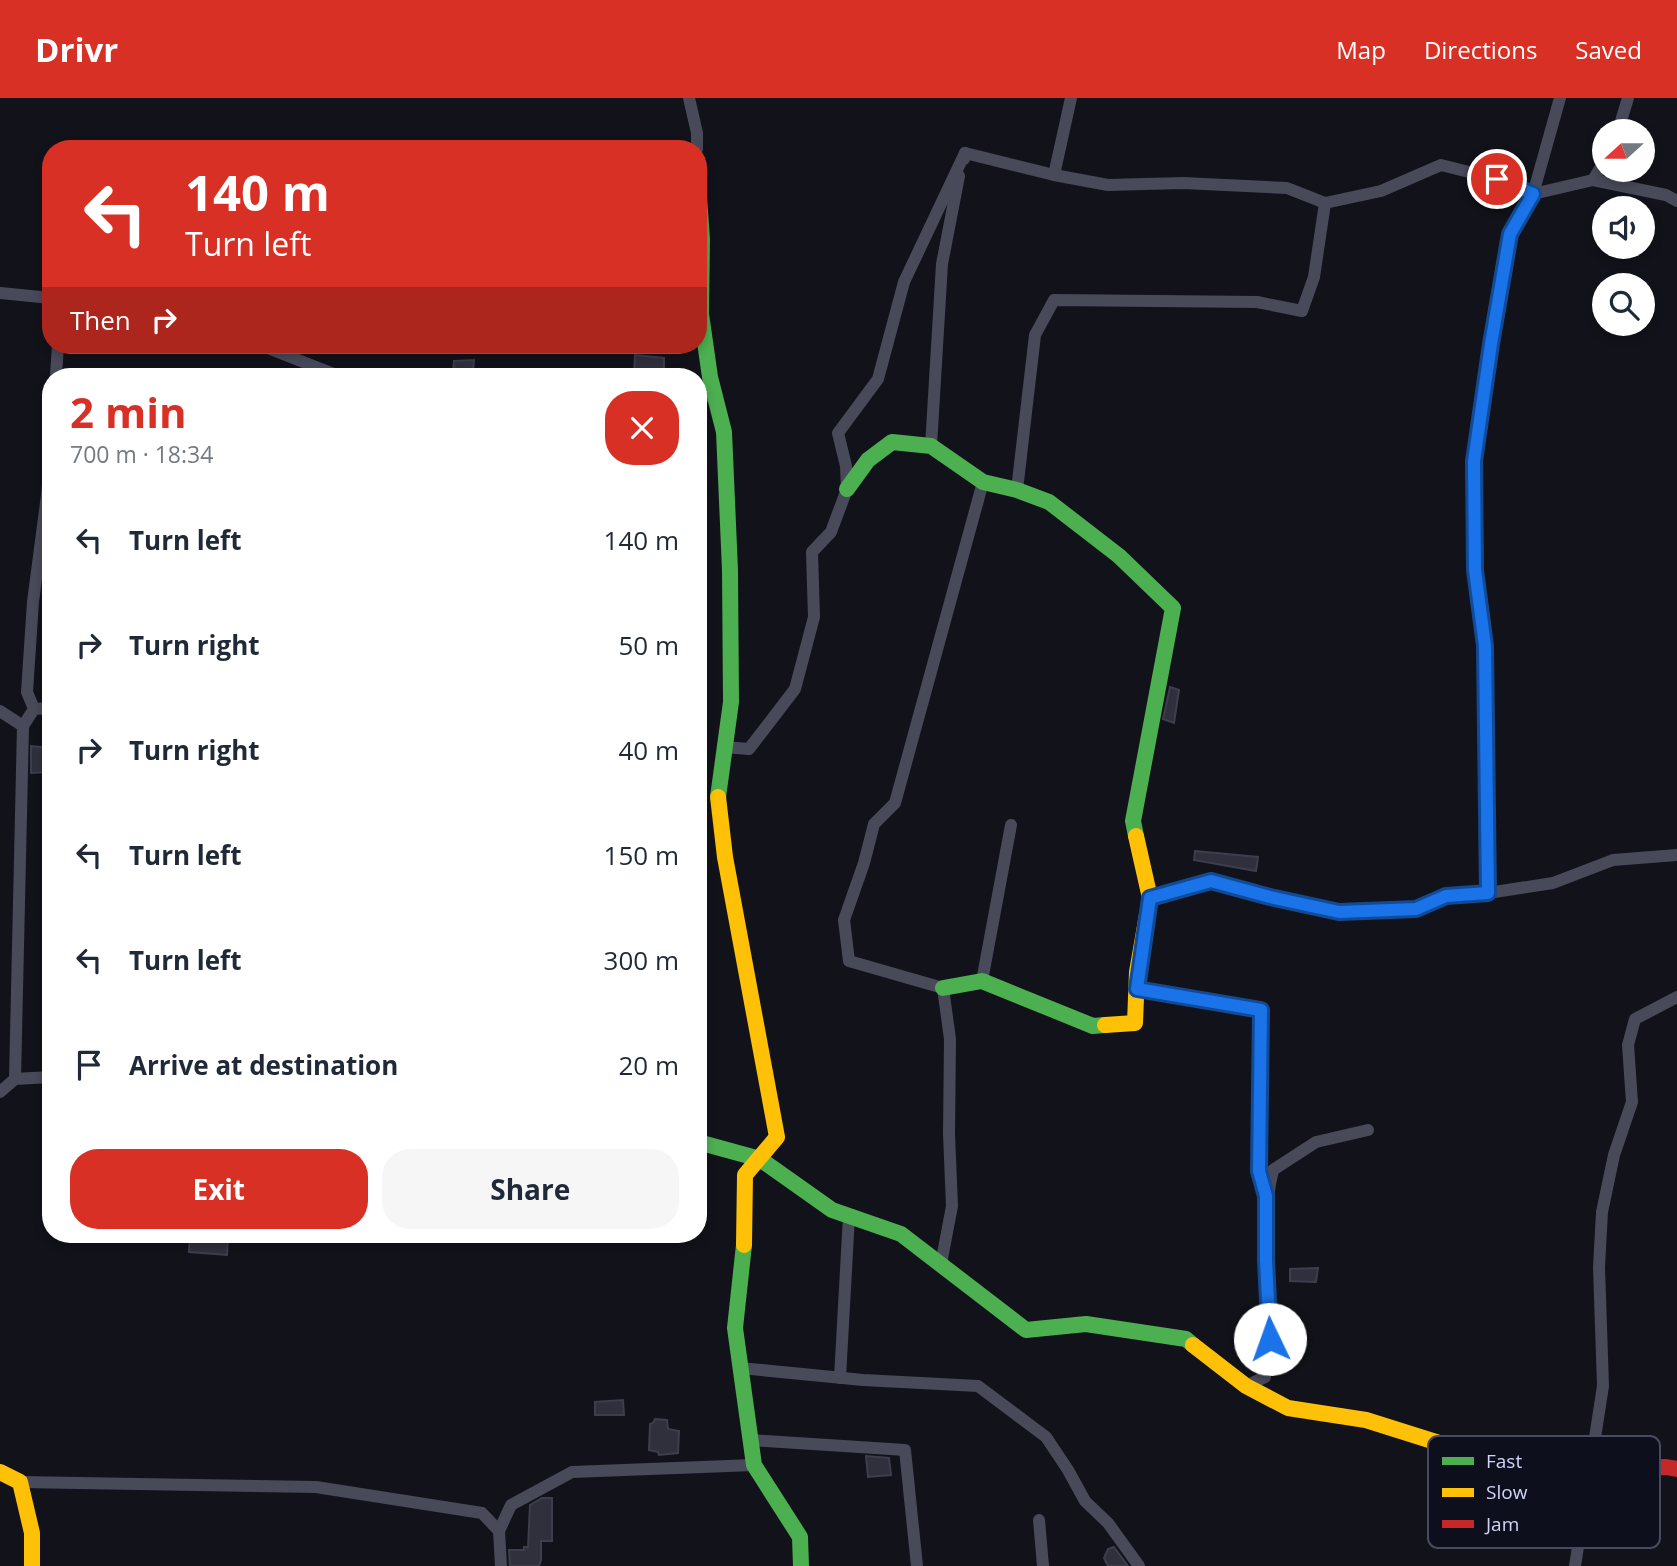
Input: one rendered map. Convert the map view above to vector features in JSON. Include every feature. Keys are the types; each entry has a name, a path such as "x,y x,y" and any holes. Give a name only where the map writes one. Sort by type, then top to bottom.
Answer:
{"street":[{"path":"689,98 697,140"},
{"path":"1054,175 1070,98"},
{"path":"1488,893 1485,646 1475,570 1474,461 1510,234 1533,194 1560,98"},
{"path":"1622,119 1628,98"},
{"path":"965,153 1108,185 1183,183 1287,188 1325,203 1381,191 1441,165 1497,179 1533,194 1592,180"},
{"path":"931,446 942,264 965,153"},
{"path":"847,489 846,466 838,433 878,379 904,282 965,153"},
{"path":"1603,182 1666,195 1677,201"},
{"path":"1017,490 1035,335 1054,300 1257,302 1302,311 1314,277 1325,203"},
{"path":"0,293 42,297"},
{"path":"283,354 319,368"},
{"path":"707,398 724,432 730,570 731,702 717,793 724,858 777,1137 746,1175 744,1251 735,1328 754,1465 800,1537 801,1566"},
{"path":"724,747 749,748 795,688 814,617 812,552 831,532 847,489 869,460 892,442 931,446 983,482 1017,490 1049,502 1119,556 1173,608 1133,821 1150,898 1135,1023 1093,1026 982,981 943,988 849,961 844,920 874,824 895,803 983,482"},
{"path":"34,709 27,692 33,602 42,533"},
{"path":"34,709 42,709"},
{"path":"15,1079 23,726 34,709"},
{"path":"0,711 23,726"},
{"path":"982,981 1012,825"},
{"path":"1150,898 1211,881 1339,912 1416,909 1446,896 1553,883 1613,860 1677,855"},
{"path":"941,1264 953,1206 949,1134 950,1039 943,988"},
{"path":"1137,989 1261,1010 1259,1171 1266,1196"},
{"path":"1594,1436 1603,1386 1599,1267 1602,1212 1614,1155 1632,1102 1628,1045 1635,1019 1677,997"},
{"path":"0,1092 15,1079 42,1078"},
{"path":"1246,1386 1265,1377 1270,1339 1266,1196 1272,1170 1316,1142 1368,1130"},
{"path":"707,1144 760,1159 832,1210 901,1234 1027,1330 1086,1324 1186,1339 1246,1386 1288,1408 1366,1420 1428,1440"},
{"path":"840,1378 849,1216"},
{"path":"740,1368 840,1378 978,1386 1046,1437 1085,1501 1108,1523 1139,1566"},
{"path":"750,1440 905,1450 917,1566"},
{"path":"501,1566 499,1531 511,1505 572,1472 754,1465"},
{"path":"0,1472 20,1482 316,1487 482,1513 499,1531"},
{"path":"20,1482 32,1533 33,1566"},
{"path":"1039,1520 1043,1566"},
{"path":"1575,1566 1577,1548"}],"building":[{"path":"635,355 664,358 664,368 634,368"},
{"path":"474,360 473,368 453,368 454,361"},
{"path":"1170,687 1179,690 1174,723 1163,719"},
{"path":"31,746 42,747 42,772 31,773"},
{"path":"1195,851 1258,857 1256,871 1194,860"},
{"path":"190,1243 228,1243 227,1255 189,1252"},
{"path":"1318,1268 1316,1282 1290,1281 1290,1269"},
{"path":"623,1400 624,1415 595,1415 595,1402"},
{"path":"655,1419 667,1420 668,1429 679,1431 678,1453 659,1455 658,1452 649,1450 650,1424"},
{"path":"866,1456 889,1458 891,1475 868,1477"},
{"path":"542,1498 552,1498 552,1541 541,1541 539,1566 510,1566 509,1550 524,1550 524,1547 528,1547 530,1505"},
{"path":"1114,1547 1128,1566 1108,1566 1104,1558 1108,1549"}],"traffic: fast":[{"path":"707,354 724,432 730,570 731,702 718,797"},
{"path":"847,489 868,460 892,442 931,446 983,482 1017,490 1049,502 1119,556 1173,608 1133,821 1136,836"},
{"path":"943,988 982,981 1093,1026 1105,1025"},
{"path":"707,1144 760,1159 832,1210 901,1234 1026,1330 1086,1324 1186,1339 1193,1345"},
{"path":"744,1245 735,1328 754,1465 800,1537 801,1566"}],"traffic: slow":[{"path":"718,797 725,857 777,1137 745,1175 744,1245"},
{"path":"1105,1025 1135,1023 1137,972 1150,898 1136,836"},
{"path":"1193,1345 1246,1386 1288,1408 1366,1420 1428,1440"},
{"path":"0,1472 20,1482 32,1533 32,1566"}],"traffic: jam":[{"path":"1660,1467 1677,1469"}],"route":[{"path":"1270,1339 1266,1196 1259,1171 1261,1010 1137,989 1146,917 1150,898 1211,881 1339,912 1416,909 1446,896 1488,893 1485,646 1475,570 1474,461 1510,234 1533,194 1497,179"}]}
